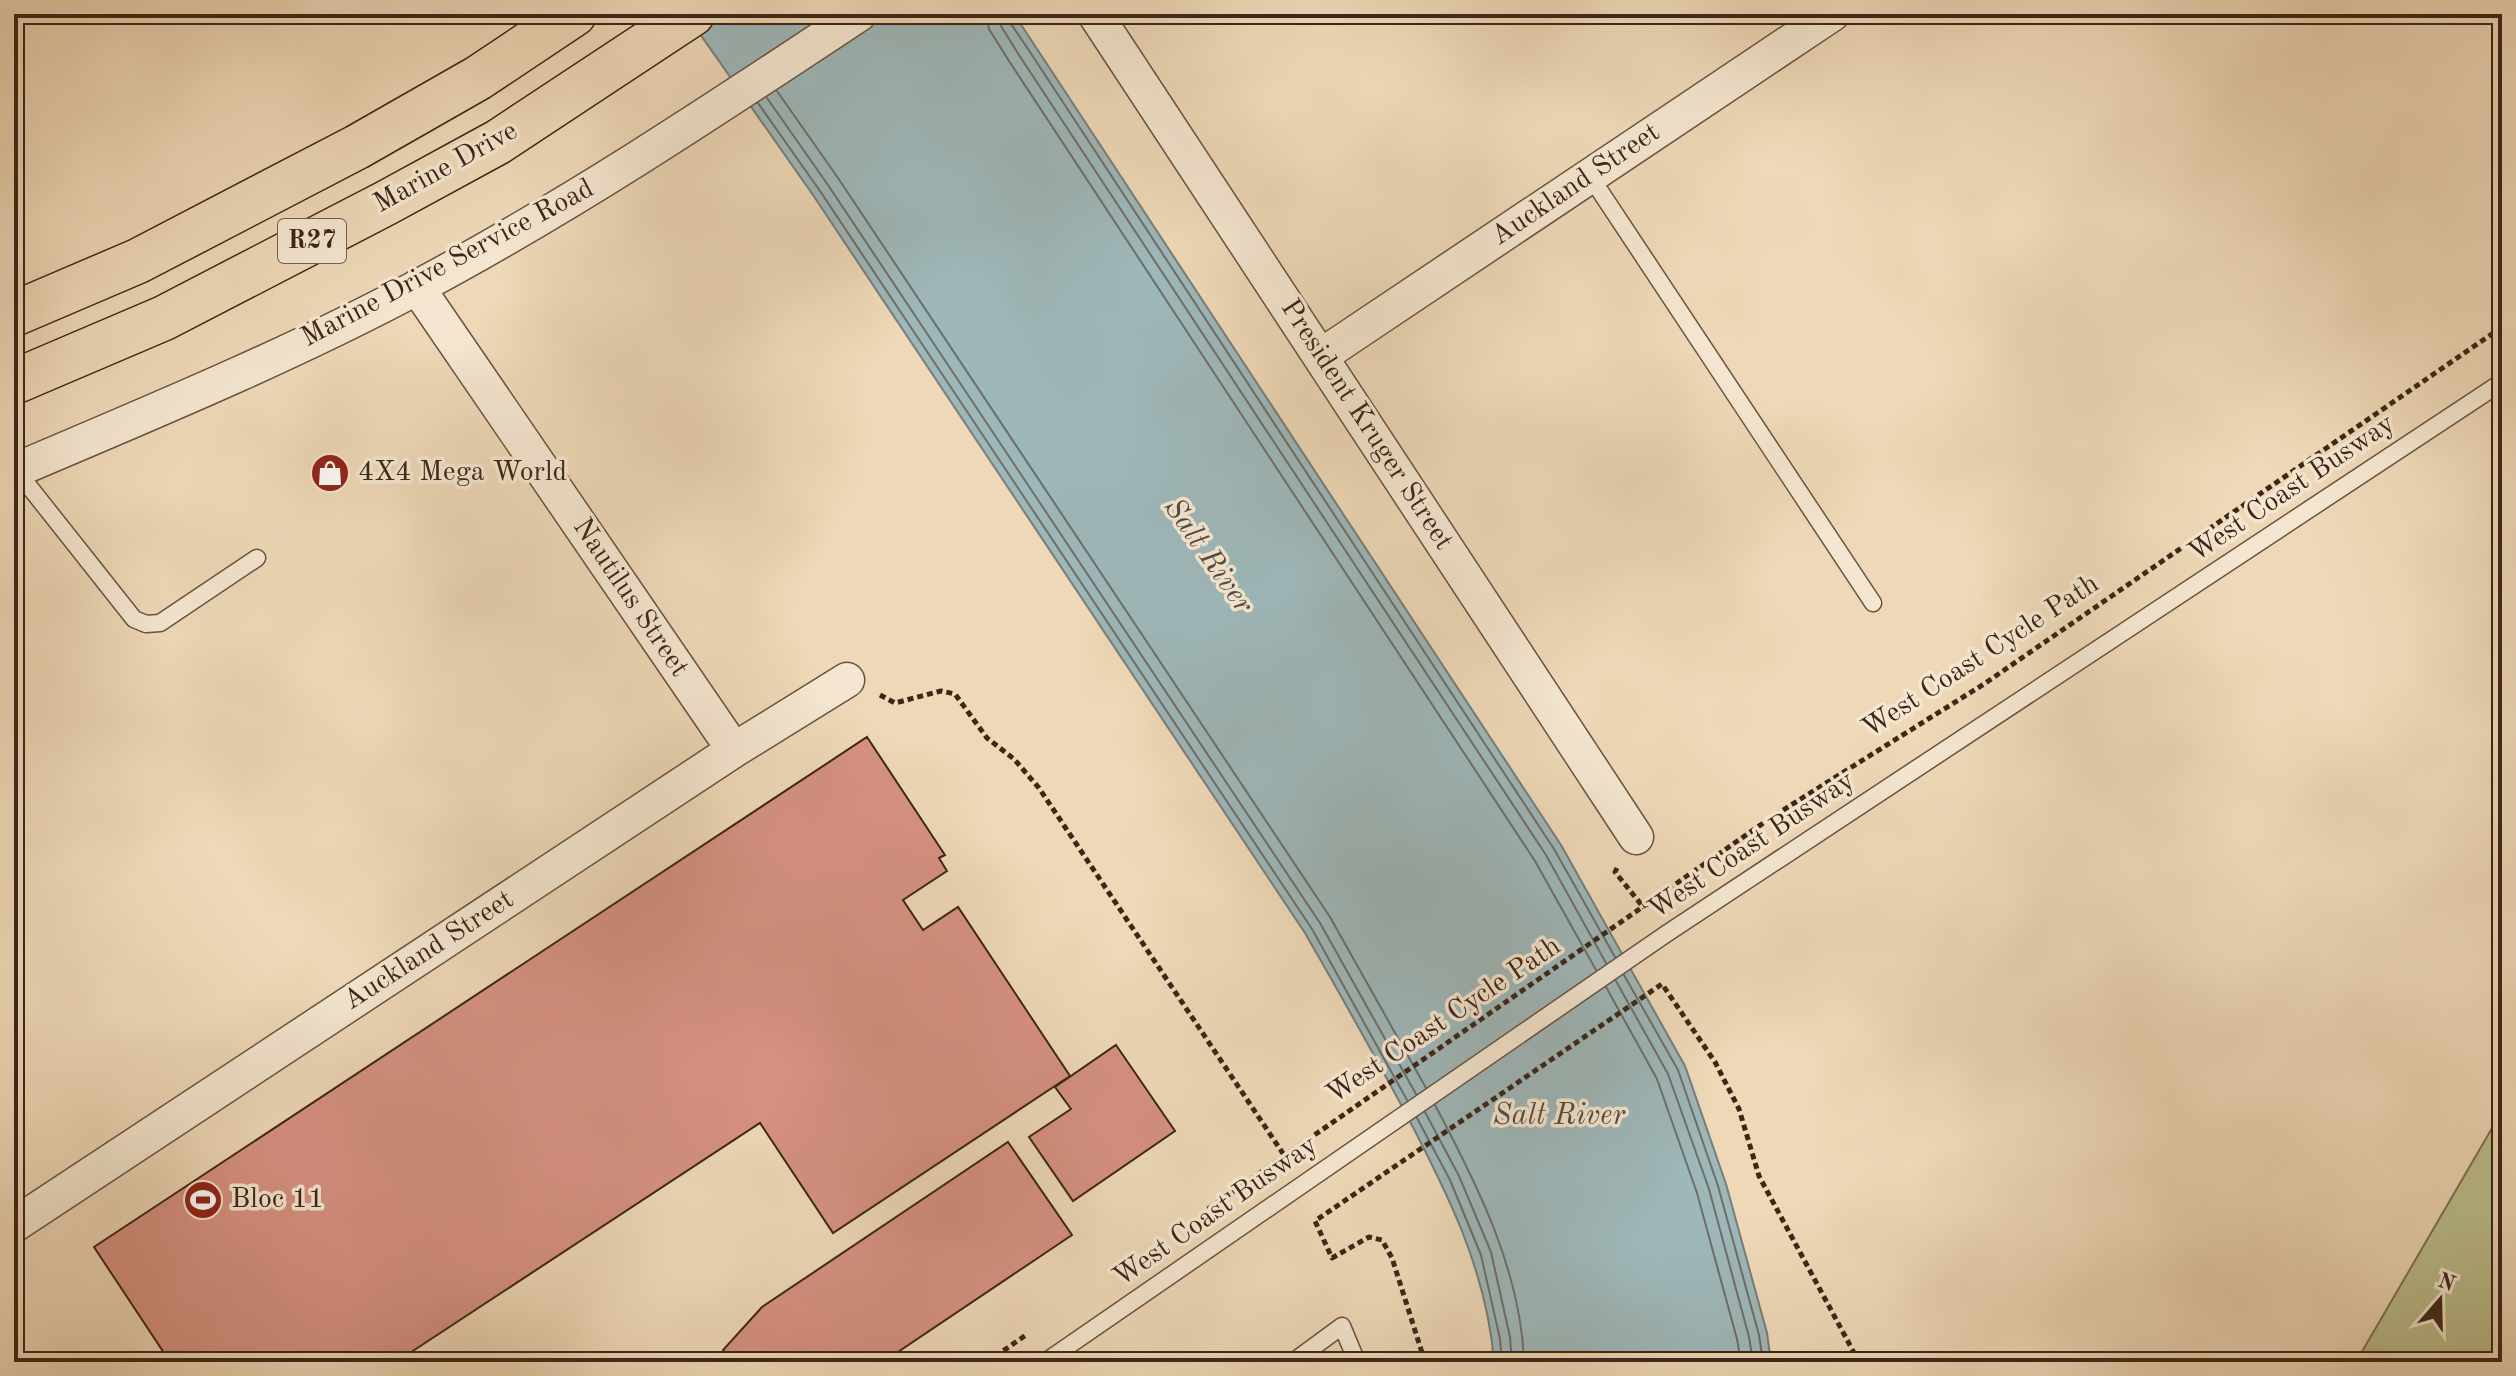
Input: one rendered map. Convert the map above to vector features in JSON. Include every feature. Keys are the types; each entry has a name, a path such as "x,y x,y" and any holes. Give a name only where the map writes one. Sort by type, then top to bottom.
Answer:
{"main road":[{"name":"R27","path":"14,314 138,261 357,147 478,78 574,14"},
{"name":"Marine Drive","path":"14,382 164,318 386,203 498,142 692,14"}],"street":[{"name":"Marine Drive Service Road","path":"15,470 188,397 417,287 656,149 859,14"},
{"name":"President Kruger Street","path":"1095,14 1636,837"},
{"name":"Auckland Street","path":"1321,356 1832,14"},
{"name":"Nautilus Street","path":"417,287 734,750"},
{"name":"Auckland Street","path":"14,1225 734,750 847,680"}],"lane":[{"path":"1590,176 1873,603"},
{"name":"West Coast Busway","path":"1045,1362 1666,934 2500,382"},
{"path":"15,470 134,619 146,624 160,623 257,558"},
{"path":"1293,1362 1342,1326 1357,1362"}],"path":[{"name":"West Coast Cycle Path","path":"847,680 895,703 941,691 955,694 987,738 1014,759 1039,788 1284,1155 1772,817 1984,684 2502,327"},
{"path":"1615,872 1644,908"},
{"path":"1425,1362 1392,1258 1382,1240 1369,1237 1332,1258 1315,1221 1662,984 1715,1062 1739,1109 1759,1176 1859,1362"}],"green space":[{"path":"2502,1111 2502,1362 2356,1362"}],"water":[{"name":"Salt River","path":"686,14 1014,14 1561,845 1685,1066 1726,1184 1767,1333 1771,1362 1494,1362 1483,1295 1474,1263 1449,1201 1404,1110 1305,933 813,195"}],"building":[{"path":"867,737 945,855 939,858 947,871 903,900 923,930 958,907 1070,1076 833,1233 760,1123 396,1362 170,1362 94,1247"},
{"path":"1116,1045 1175,1131 1073,1201 1029,1137 1071,1109 1055,1087"},
{"path":"1008,1142 1072,1235 883,1362 731,1362 723,1350 762,1307"}],"place":[{"name":"4X4 Mega World","path":"330,473"},
{"name":"Bloc 11","path":"203,1200"}]}
